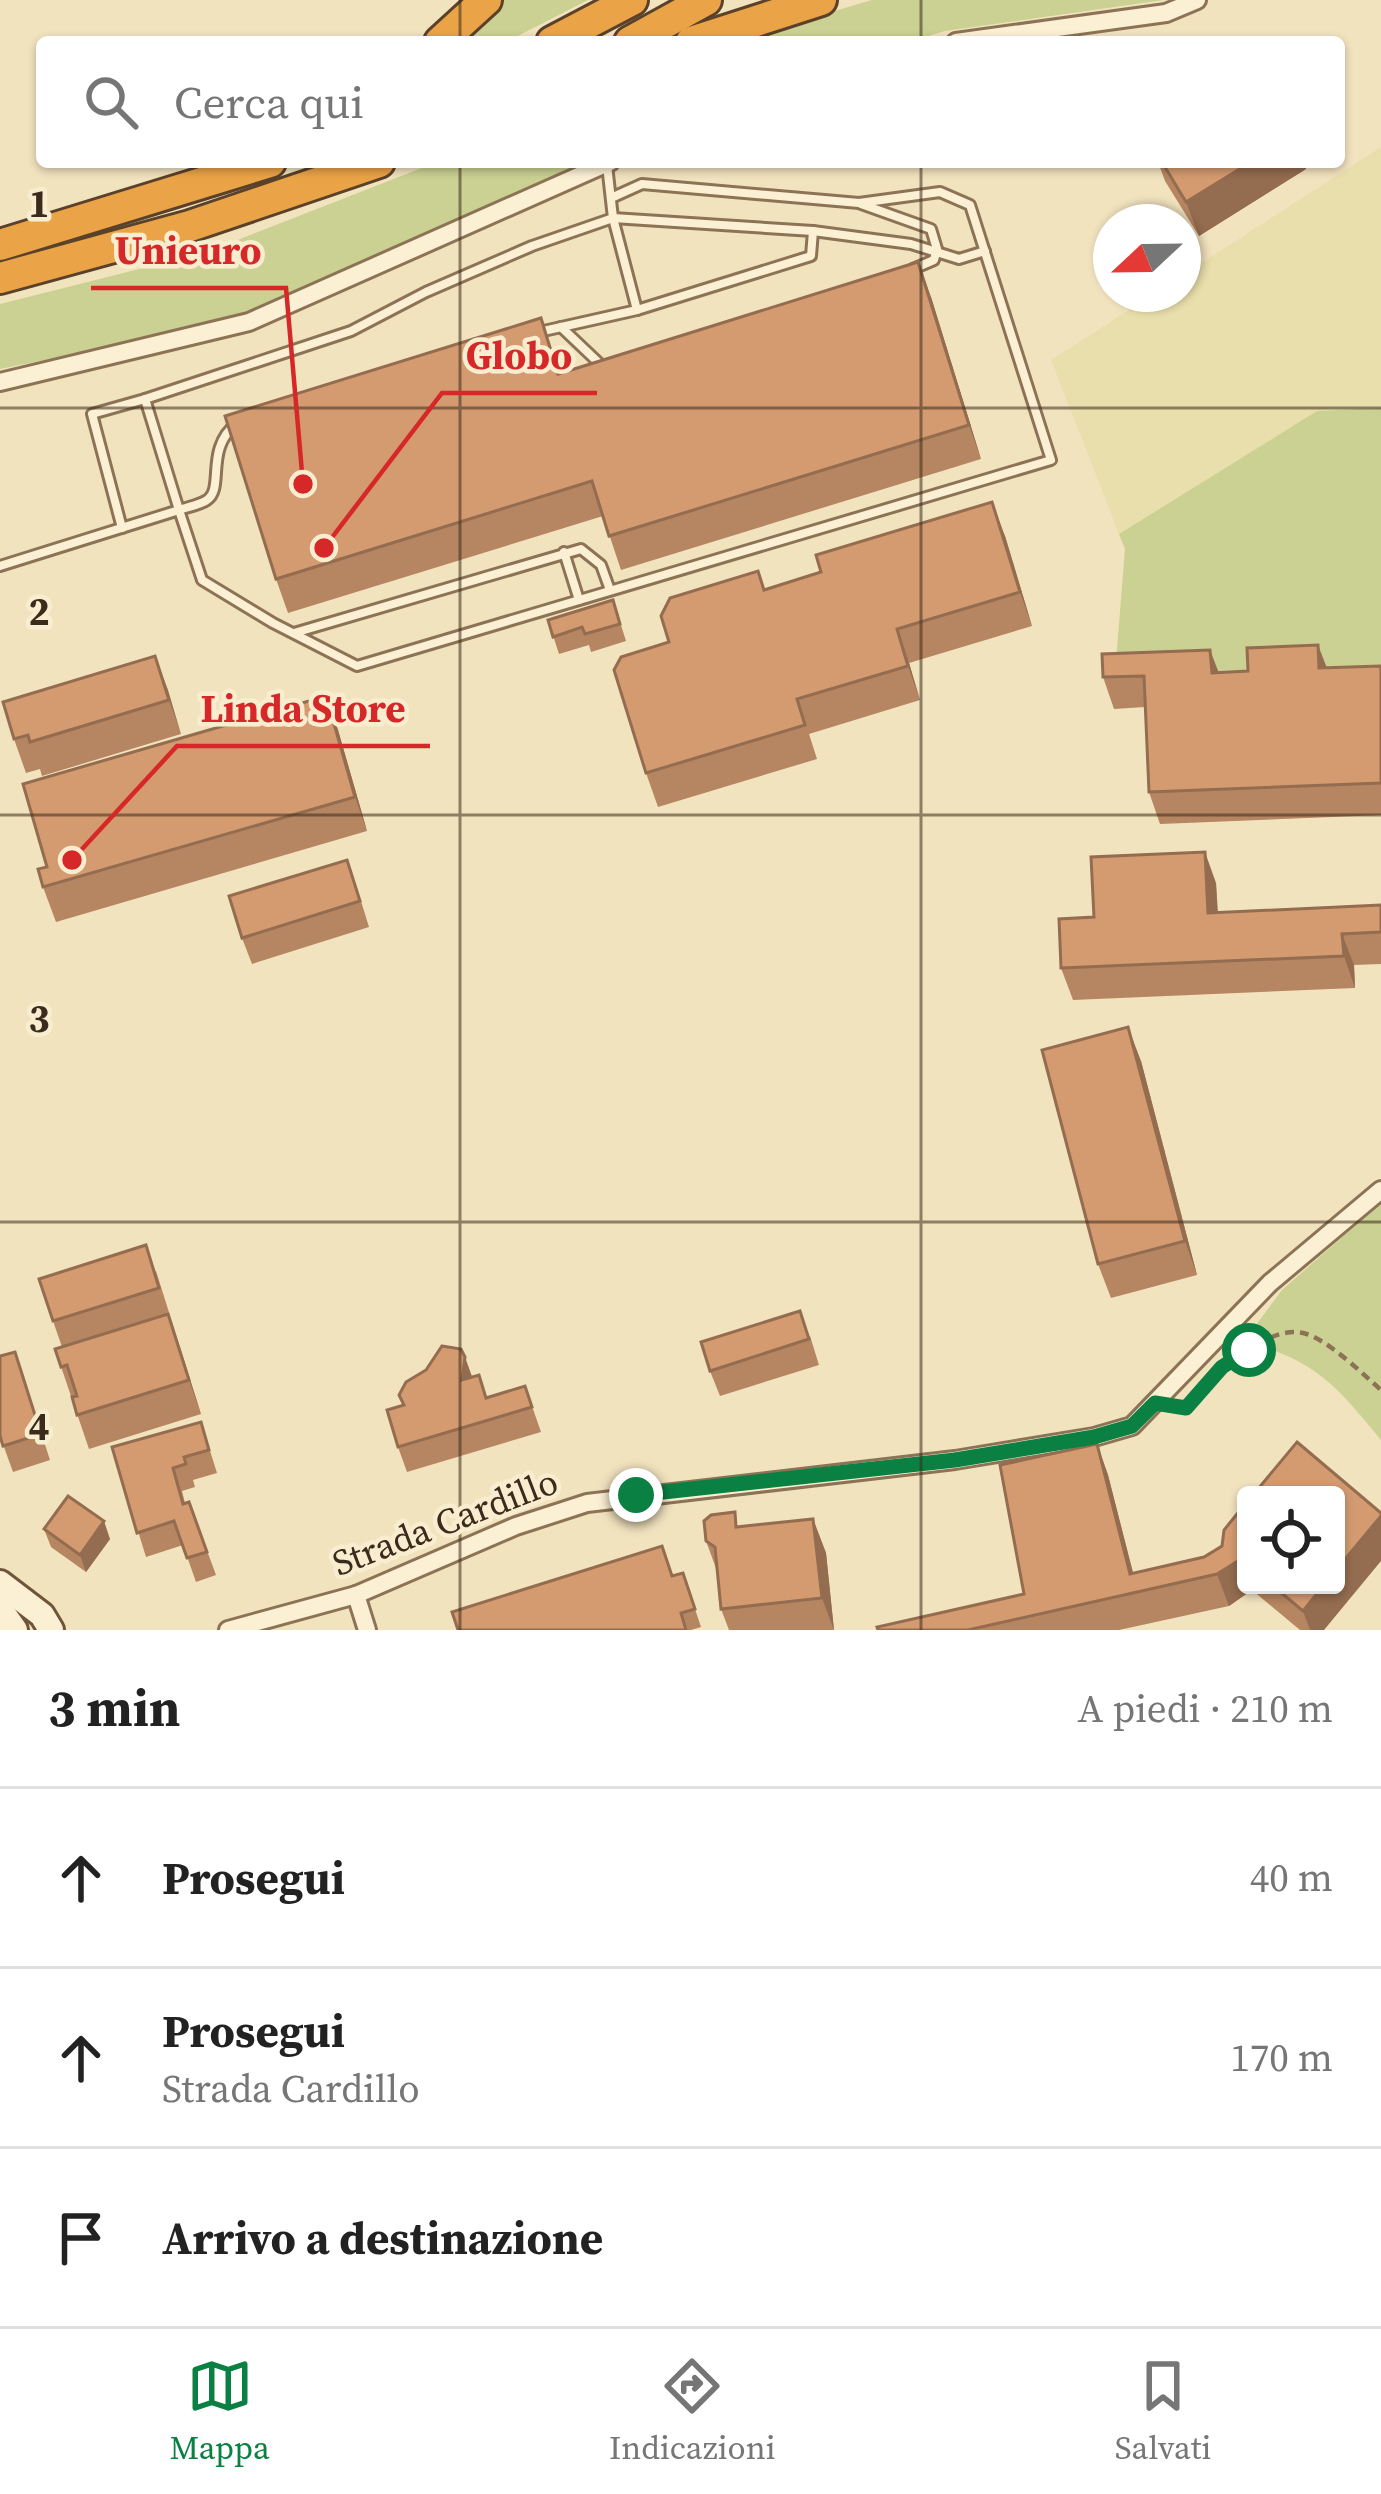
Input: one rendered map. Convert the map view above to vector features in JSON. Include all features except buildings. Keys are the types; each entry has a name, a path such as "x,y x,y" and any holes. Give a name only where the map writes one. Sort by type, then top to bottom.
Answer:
{"highway":[{"path":"446,36 485,0"},
{"path":"563,36 632,0"},
{"path":"641,36 706,0"},
{"path":"710,36 821,0"},
{"path":"0,241 92,200 190,168"},
{"path":"0,241 249,168"},
{"path":"0,278 190,226 362,168"}],"main road":[{"path":"0,1582 47,1623"}],"street":[{"path":"999,36 1166,13 1197,0"},
{"path":"0,382 249,322 597,168"},
{"name":"Strada Cardillo","path":"229,1630 356,1594 516,1526 587,1503 955,1460 1094,1437 1132,1426 1270,1283 1381,1190"},
{"path":"356,1594 367,1630"},
{"path":"47,1623 70,1630"}],"lane":[{"path":"608,168 613,218 638,310"},
{"path":"145,399 202,580 357,666 1051,460 970,205 957,197 940,192 860,203 642,184 611,198"},
{"path":"860,203 931,229 937,249 934,260 903,272"},
{"path":"122,528 92,414 351,331 532,246 613,218 813,231 937,249 958,259 985,251"},
{"path":"538,332 638,310 811,256 813,231"},
{"path":"560,326 599,366 620,359"},
{"path":"0,566 206,501 214,492 217,447 224,434 236,423 258,417"},
{"path":"292,633 580,549 602,565 610,590"},
{"path":"564,552 579,600"}],"path":[{"path":"1155,1403 1186,1408 1222,1367 1285,1335 1303,1333 1381,1390"}],"shaded area":[{"path":"1381,147 1381,408 1317,411 1119,534 1051,360 1126,312 1201,312 1201,263"}],"green space":[{"path":"502,0 588,0 518,36 464,36"},
{"path":"872,0 1164,0 928,36 749,36"},
{"path":"422,168 570,168 376,259 249,311 157,337 0,369 0,304 207,252"},
{"path":"1381,408 1381,674 1114,686 1125,549 1119,534 1317,411"},
{"path":"1381,1203 1381,1440 1351,1404 1307,1366 1244,1341 1282,1290"}],"place":[{"name":"Unieuro","path":"303,484"},
{"name":"Globo","path":"324,548"},
{"name":"Linda Store","path":"72,860"}],"route":[{"path":"636,1495 955,1460 1094,1437 1132,1426 1155,1403 1186,1408 1222,1367 1249,1350"}]}
